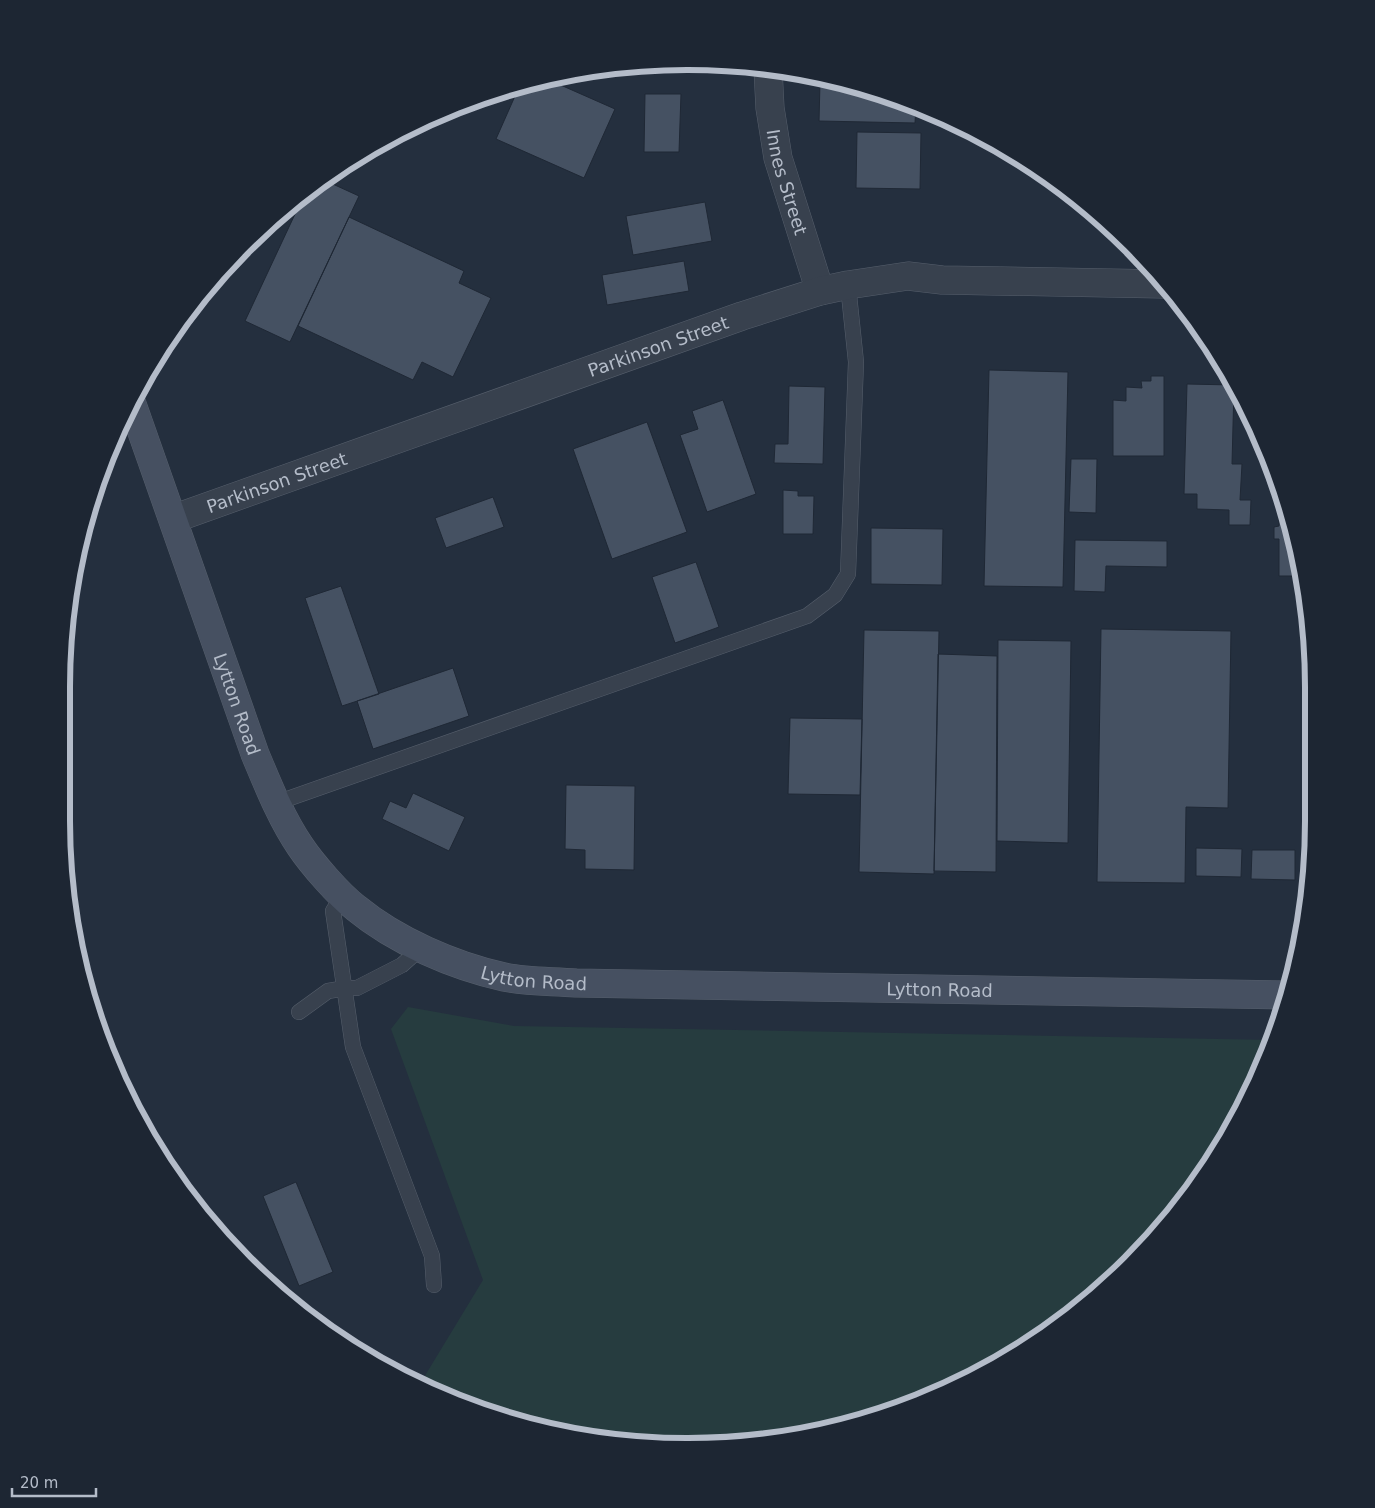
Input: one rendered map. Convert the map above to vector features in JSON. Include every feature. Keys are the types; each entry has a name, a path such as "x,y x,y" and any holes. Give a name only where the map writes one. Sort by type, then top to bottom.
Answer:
{"main road":[{"name":"Lytton Road","path":"135,412 255,754 276,803 300,846 343,895 356,908 421,948 455,963 505,977 576,983 1279,995"}],"street":[{"name":"Innes Street","path":"768,75 770,108 778,158 811,268 820,291"},
{"name":"Parkinson Street","path":"173,520 733,320 820,291 908,276 942,280 1155,284"}],"lane":[{"path":"276,803 806,616 835,595 848,574 856,362 848,285"},
{"path":"343,895 333,911 346,988 353,1048 432,1256 434,1285"},
{"path":"299,1012 328,991 356,988 402,965 421,948"}],"green space":[{"path":"408,1007 514,1026 1264,1040 1241,1094 1222,1129 1201,1164 1152,1228 1095,1285 1031,1334 961,1374 924,1391 847,1417 768,1433 688,1438 647,1437 567,1426 489,1405 424,1379 483,1280 391,1029"}],"building":[{"path":"558,84 615,109 584,178 496,139 516,95 528,91"},
{"path":"820,85 847,91 916,114 915,123 819,121"},
{"path":"645,94 681,94 679,152 644,152"},
{"path":"857,132 921,133 920,189 856,188"},
{"path":"331,183 359,196 290,342 245,321 297,210"},
{"path":"705,202 712,241 633,255 626,216"},
{"path":"349,217 464,271 459,283 491,298 453,377 422,362 413,380 298,326"},
{"path":"684,261 689,291 607,305 602,275"},
{"path":"989,370 1068,372 1063,587 984,586"},
{"path":"1151,376 1164,376 1164,456 1113,456 1113,400 1126,401 1126,387 1142,388 1141,381 1151,381"},
{"path":"1187,384 1225,385 1234,400 1232,464 1242,464 1240,500 1251,500 1250,525 1229,525 1229,510 1197,509 1197,494 1184,494"},
{"path":"789,386 825,387 823,464 774,463 775,444 788,444"},
{"path":"723,400 756,494 707,512 680,435 698,429 692,411"},
{"path":"647,422 687,532 612,559 573,449"},
{"path":"1071,459 1097,459 1096,513 1069,512"},
{"path":"783,490 798,491 798,496 814,496 813,534 783,534"},
{"path":"493,497 504,527 446,548 435,518"},
{"path":"1279,512 1295,576 1279,576 1279,539 1274,539 1274,527 1279,526"},
{"path":"871,528 943,529 942,585 871,584"},
{"path":"1075,540 1167,541 1167,567 1106,566 1105,592 1074,591"},
{"path":"696,562 719,627 675,643 652,577"},
{"path":"341,586 379,694 342,706 305,598"},
{"path":"1101,629 1231,631 1228,808 1186,807 1185,883 1097,882"},
{"path":"864,630 939,631 934,874 859,872"},
{"path":"998,640 1071,641 1068,843 997,841"},
{"path":"938,654 997,656 996,872 934,871"},
{"path":"453,668 469,716 373,749 357,701"},
{"path":"790,718 862,719 860,795 788,794"},
{"path":"566,785 635,786 634,870 585,869 585,850 565,849"},
{"path":"413,793 465,817 449,851 382,819 390,801 406,808"},
{"path":"1196,848 1242,849 1241,877 1196,876"},
{"path":"1252,850 1295,850 1295,880 1251,879"},
{"path":"296,1182 333,1272 299,1286 263,1196"}]}
